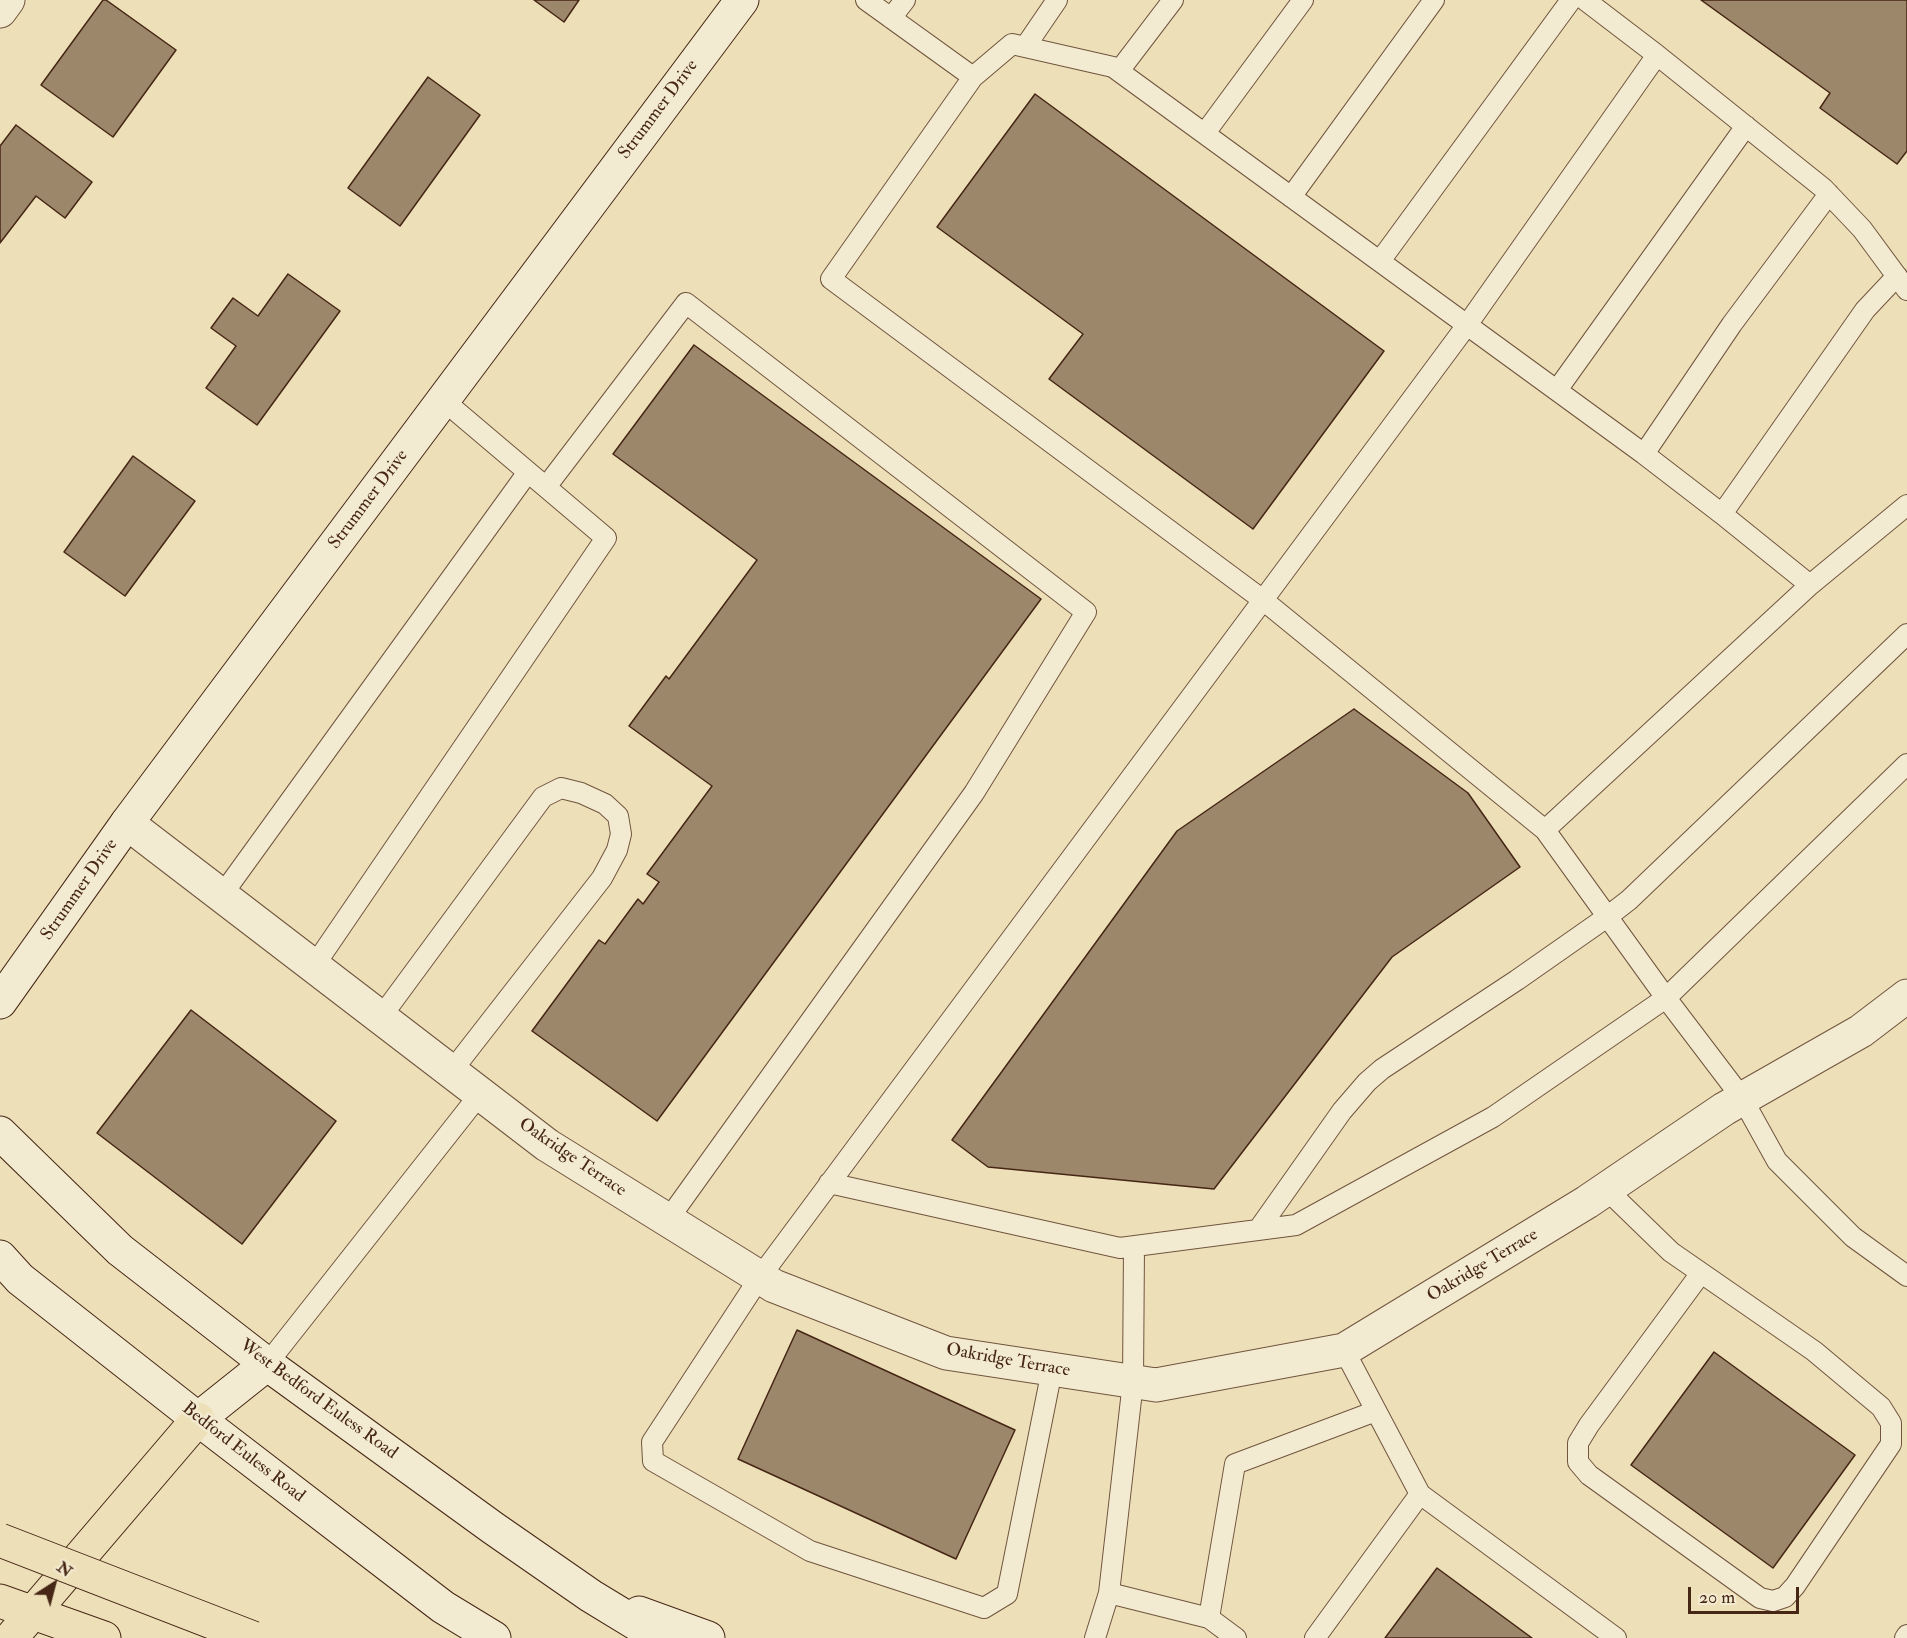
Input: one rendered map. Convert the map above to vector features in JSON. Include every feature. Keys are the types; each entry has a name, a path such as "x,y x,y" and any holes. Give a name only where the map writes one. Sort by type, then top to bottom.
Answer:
{"highway":[{"path":"11,1638 198,1419"},
{"path":"0,1540 253,1638"},
{"path":"0,1600 104,1638"}],"main road":[{"path":"0,11 8,0"},
{"name":"Strummer Drive","path":"0,1002 127,823 742,0"},
{"name":"Oakridge Terrace","path":"127,823 547,1145 774,1286 946,1353 1156,1385 1344,1350 1606,1189 1742,1098 1861,1031 1907,996"},
{"name":"West Bedford Euless Road","path":"0,1132 120,1250 267,1364 493,1528 591,1596 660,1638"},
{"name":"Bedford Euless Road","path":"0,1257 20,1278 198,1419 443,1607 494,1638"},
{"path":"198,1419 267,1364"},
{"path":"591,1596 708,1638"}],"lane":[{"path":"866,0 973,77"},
{"path":"891,18 905,0"},
{"path":"1025,47 1058,0"},
{"path":"1119,71 1173,0"},
{"path":"1205,133 1303,0"},
{"path":"1291,197 1434,0"},
{"path":"1380,261 1570,0"},
{"path":"1585,0 1823,188 1862,229 1902,283 1865,310 1722,514"},
{"path":"1810,585 1644,454 1113,66 1012,44 973,77 831,279 1263,600 1545,830 1666,998 1742,1098 1777,1161 1853,1237 1905,1271"},
{"path":"1052,1370 1007,1593 984,1608 810,1551 653,1461 652,1442 760,1277 1467,325 1657,55"},
{"path":"1557,390 1746,126"},
{"path":"1644,454 1731,324 1829,194"},
{"path":"546,487 686,303 1086,612 974,793 668,1221"},
{"path":"314,966 606,538 443,400"},
{"path":"222,895 528,472"},
{"path":"1545,830 1810,585 1907,505"},
{"path":"1258,1230 1342,1111 1367,1082 1382,1069 1517,980 1629,900 1907,634"},
{"path":"829,1184 1120,1248 1296,1225 1493,1118 1666,998 1907,764"},
{"path":"381,1017 543,797 561,788 580,792 605,804 618,816 621,834 617,850 602,878 452,1071"},
{"path":"267,1364 480,1094"},
{"path":"1606,1189 1671,1252 1814,1351 1881,1407 1891,1423 1891,1444 1795,1586 1785,1597 1773,1601 1760,1598 1589,1475 1578,1462 1578,1443 1589,1425 1701,1273"},
{"path":"1095,1638 1109,1593 1133,1382 1134,1246"},
{"path":"1344,1350 1420,1494 1616,1638"},
{"path":"1209,1618 1235,1464 1376,1411"},
{"path":"1315,1638 1420,1494"},
{"path":"1109,1593 1209,1618 1236,1638"}],"building":[{"path":"103,0 176,50 113,137 41,85"},
{"path":"534,0 579,0 564,22"},
{"path":"1701,0 1907,0 1907,151 1897,164 1820,108 1830,93"},
{"path":"428,77 480,115 400,226 348,188"},
{"path":"1035,94 1384,351 1253,529 1049,379 1083,334 937,227"},
{"path":"16,125 92,182 65,218 36,196 0,243 0,146"},
{"path":"288,274 340,311 257,425 206,388 236,346 211,328 233,298 258,316"},
{"path":"694,345 1041,599 657,1121 532,1031 599,940 605,944 638,899 643,904 659,882 647,874 712,786 629,726 666,676 669,679 757,560 613,454"},
{"path":"133,456 195,501 125,596 64,552"},
{"path":"1354,709 1468,793 1520,867 1392,957 1214,1189 988,1167 952,1140 1177,831"},
{"path":"191,1010 336,1121 242,1244 97,1133"},
{"path":"797,1330 1015,1430 956,1559 738,1459"},
{"path":"1714,1352 1855,1455 1773,1568 1631,1465"},
{"path":"1437,1568 1532,1638 1385,1638"}]}
